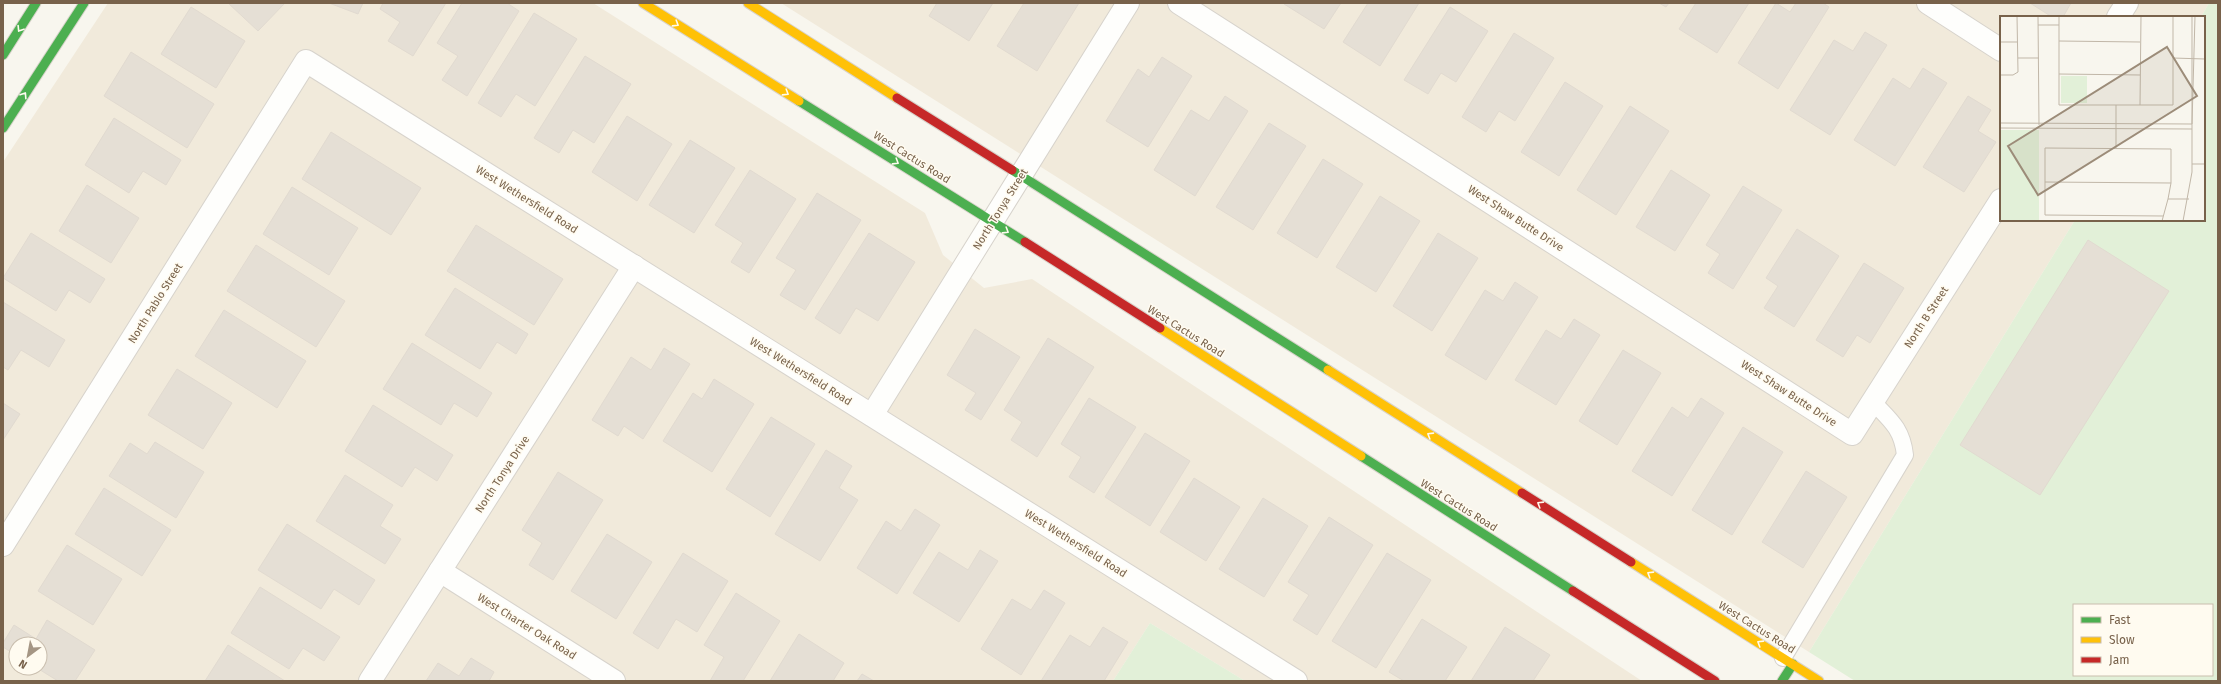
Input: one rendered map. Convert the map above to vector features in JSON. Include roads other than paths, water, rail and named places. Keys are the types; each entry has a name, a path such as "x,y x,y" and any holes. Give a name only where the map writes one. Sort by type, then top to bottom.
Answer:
{"street":[{"path":"3,56 36,3"},
{"path":"3,128 84,3"},
{"name":"West Cactus Road","path":"643,3 992,222 1715,681"},
{"name":"West Cactus Road","path":"748,3 1820,681"},
{"name":"North Tonya Street","path":"872,415 1128,3"},
{"name":"West Shaw Butte Drive","path":"1179,3 1852,434"},
{"path":"1928,3 2000,49"},
{"path":"2119,16 2127,3"},
{"name":"West Wethersfield Road","path":"306,61 1296,681"},
{"name":"North Pablo Street","path":"6,533 306,61"},
{"name":"North B Street","path":"1852,434 2000,202"},
{"name":"North Tonya Drive","path":"370,681 634,266"},
{"name":"West Charter Oak Road","path":"440,571 614,681"},
{"path":"1782,681 1788,661"}],"lane":[{"path":"1788,661 1905,455 1903,440 1897,427 1872,401"}]}
